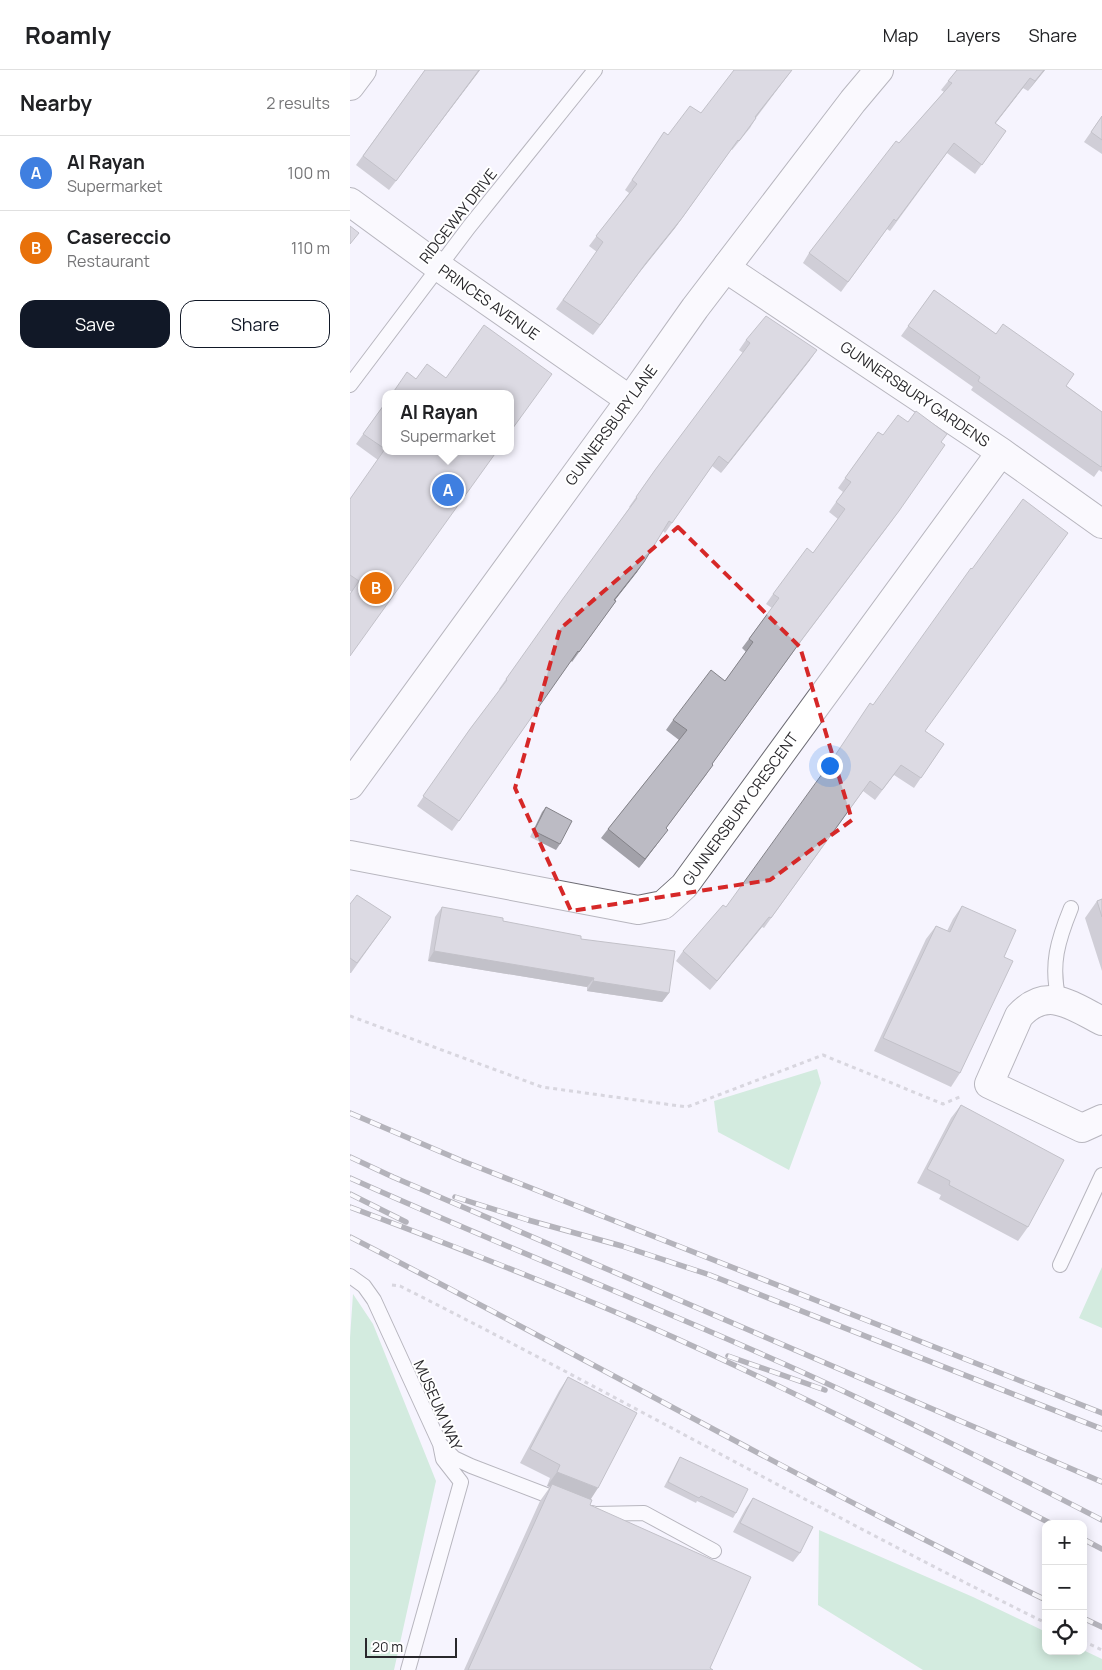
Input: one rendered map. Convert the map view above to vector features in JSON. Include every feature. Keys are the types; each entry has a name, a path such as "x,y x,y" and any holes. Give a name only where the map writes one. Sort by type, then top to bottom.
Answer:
{"street":[{"path":"350,86 362,70"},
{"name":"GUNNERSBURY LANE","path":"350,785 695,308 879,70"},
{"name":"PRINCES AVENUE","path":"350,202 439,267 630,400"},
{"name":"GUNNERSBURY GARDENS","path":"728,265 736,275 1001,452 1102,524"},
{"name":"GUNNERSBURY CRESCENT","path":"350,855 638,910 663,905 684,886 1001,452"},
{"path":"1102,1021 1059,1000 1043,999 1028,1006 1019,1016 989,1084 1082,1128 1102,1119"}],"lane":[{"name":"RIDGEWAY DRIVE","path":"350,385 469,226 595,70"},
{"path":"1059,1000 1056,979 1056,952 1059,936 1071,908"},
{"path":"1060,1265 1102,1175"},
{"name":"MUSEUM WAY","path":"350,1276 364,1286 374,1300 440,1444 443,1458 461,1482 408,1670"},
{"path":"440,1444 454,1458 471,1466 596,1514 644,1513 714,1551"}],"path":[{"path":"350,1016 542,1087 688,1107 823,1055 943,1104 989,1084"},
{"path":"364,1286 381,1283 400,1286 489,1331 819,1507 1042,1621"},
{"path":"1087,1643 1102,1650"}],"highlighted area":[{"path":"678,527 800,647 852,820 770,880 571,911 515,788 560,629"}],"green space":[{"path":"817,1069 821,1083 789,1170 718,1132 714,1101"},
{"path":"1102,1267 1102,1328 1079,1318"},
{"path":"353,1294 373,1324 436,1481 394,1670 350,1670 350,1338"},
{"path":"819,1530 973,1597 1042,1630 1042,1655 1087,1655 1087,1652 1102,1659 1102,1670 923,1670 818,1605"}],"building":[{"path":"425,70 479,70 396,181 363,156"},
{"path":"734,70 792,70 600,325 563,300 603,242 596,236 637,184 632,180 664,132 668,135 690,106 701,113"},
{"path":"957,70 1044,70 1035,81 1030,78 995,123 1006,131 982,165 954,143 896,221 894,219 848,282 809,253 896,141 899,143 952,83 948,81"},
{"path":"1102,116 1102,140 1091,132"},
{"path":"350,226 359,233 350,244"},
{"path":"934,290 996,334 1003,324 1074,374 1066,386 1102,412 1101,467 978,381 980,377 908,326"},
{"path":"766,316 817,350 728,463 719,456 672,523 669,521 644,562 614,600 616,601 578,651 459,821 423,796 637,498 655,470 750,343 746,340"},
{"path":"484,325 552,374 514,426 514,390 395,390 407,372 416,379 427,364 446,378"},
{"path":"382,408 382,447 363,434"},
{"path":"916,411 947,434 941,442 945,445 899,511 803,638 666,828 668,830 645,859 608,829 687,730 673,720 711,670 725,681 753,642 749,639 779,598 773,594 807,548 813,553 845,509 836,502 851,482 845,478 878,432 883,435 898,415 908,422"},
{"path":"382,453 382,455 494,455 350,656 350,594 359,581 350,575 350,499"},
{"path":"1023,499 1068,533 925,731 944,744 921,778 901,765 882,790 870,781 771,918 769,917 717,981 683,951 723,905 726,907 830,763 870,703 873,705"},
{"path":"546,807 572,821 560,844 534,831"},
{"path":"357,895 391,917 357,963 350,958 350,904"},
{"path":"1102,899 1102,917 1097,901"},
{"path":"962,906 1016,930 1004,957 1013,961 960,1073 883,1038 936,926 950,932"},
{"path":"442,907 503,918 503,921 581,936 581,939 675,951 669,993 593,981 594,978 434,951"},
{"path":"961,1105 1064,1160 1028,1227 949,1185 950,1181 927,1169"},
{"path":"568,1377 637,1413 598,1488 557,1472 560,1465 530,1449"},
{"path":"680,1457 748,1489 736,1513 701,1496 699,1498 668,1482"},
{"path":"552,1484 592,1500 590,1505 751,1577 710,1668 713,1670 468,1670"},
{"path":"753,1498 813,1527 800,1553 740,1523"}],"railway":[{"path":"350,1113 460,1160 1102,1413"},
{"path":"350,1157 1102,1482"},
{"path":"350,1178 809,1375 935,1435 1102,1520"},
{"path":"350,1194 406,1222"},
{"path":"455,1197 528,1220 622,1246 710,1275 1102,1429"},
{"path":"350,1207 513,1270 673,1337 817,1405 1044,1520"},
{"path":"350,1237 870,1512 1042,1598"},
{"path":"728,1356 825,1390"},
{"path":"1087,1541 1102,1549"},
{"path":"1087,1620 1102,1627"}],"place":[{"name":"Al Rayan","path":"448,490"},
{"name":"Casereccio","path":"376,588"}]}
